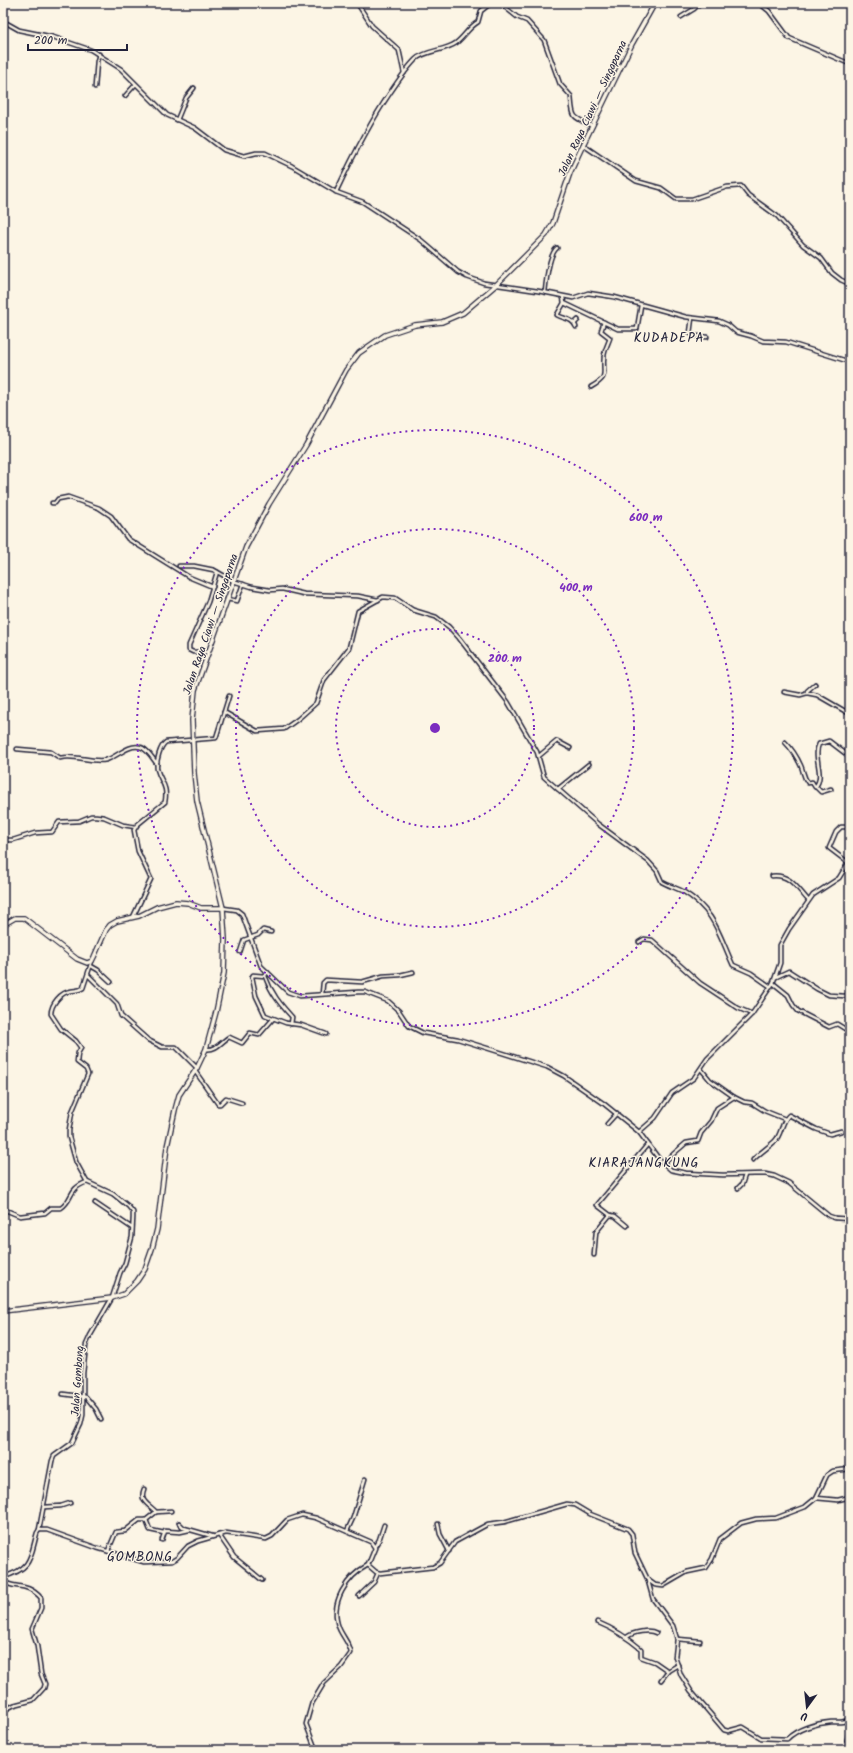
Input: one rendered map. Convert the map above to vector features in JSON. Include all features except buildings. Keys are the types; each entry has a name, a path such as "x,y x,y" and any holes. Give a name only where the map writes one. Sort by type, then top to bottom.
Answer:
{"main road":[{"name":"Jalan Raya Ciawi — Singaparna","path":"3,1311 112,1298 124,1294 137,1281 145,1268 152,1249 157,1229 167,1147 178,1097 196,1069 206,1049 216,1012 224,973 225,938 223,908 198,806 194,773 192,720 194,693 233,581 252,534 306,445 346,370 359,353 385,335 415,325 442,322 464,313 496,285 537,244 553,223 570,173 632,44 655,3"},
{"path":"3,925 15,918 24,918 81,961 87,963 92,961 110,924 117,921 133,918 157,907 176,902 188,903 201,908 223,908"}],"street":[{"path":"357,3 376,30 399,50 404,74"},
{"path":"336,192 357,147 375,115 404,74 418,58 447,48 458,42 472,25 478,22 481,11 491,3"},
{"path":"500,3 517,17 527,21 544,40 560,84 571,96 573,115 579,120 592,126"},
{"path":"681,17 694,10 700,3"},
{"path":"759,3 769,12 789,38 850,64"},
{"path":"3,21 19,30 53,37 85,47 99,54 121,69 135,85 167,115 195,128 226,151 244,156 260,152 268,154 336,192 359,200 377,210 428,245 460,273 484,283 545,292 563,297 573,298 587,293 614,297 692,318 719,321 728,325 735,332 751,336 763,342 786,342 850,362"},
{"path":"95,87 99,54"},
{"path":"125,96 135,85"},
{"path":"177,120 186,98 194,88"},
{"path":"583,145 636,181 662,188 675,198 692,199 727,187 741,186 749,196 777,216 803,245 821,258 832,273 841,280 850,284"},
{"path":"545,292 550,264 554,250 557,248"},
{"path":"563,297 564,303 557,315 575,325 578,320"},
{"path":"564,303 619,329 636,330 638,328 641,305"},
{"path":"692,318 690,333 694,336 707,337"},
{"path":"591,387 603,378 605,374 603,358 610,338 601,331 604,322"},
{"path":"52,503 55,503 58,499 68,497 100,508 111,516 126,538 189,577 213,587"},
{"path":"179,566 194,566 217,572 233,581 252,587 271,590 281,589 304,594 358,596 378,600"},
{"path":"208,652 193,652 189,647 213,587 217,572"},
{"path":"227,599 237,601 243,584"},
{"path":"224,712 258,731 282,730 314,705 324,680 348,649 357,612 385,597 395,598 413,610 436,617 449,627 459,638 508,702 539,756 544,776 598,824 648,860 657,871 662,882 685,893 700,904 721,934 733,965 751,973 771,987"},
{"path":"807,693 807,691 815,684"},
{"path":"784,692 800,695 807,693 817,696 850,714"},
{"path":"133,918 151,881 138,851 134,831 136,827 164,803 165,786 157,768 161,749 164,743 192,739 216,738 229,696"},
{"path":"539,756 557,741 570,748"},
{"path":"816,787 820,779 817,751 819,744 829,741 846,754 850,753"},
{"path":"785,742 792,750 801,767 804,778 808,783 812,782 821,792 831,790"},
{"path":"18,749 52,752 60,758 68,756 96,761 108,759 134,746 143,748 158,764"},
{"path":"558,789 589,764"},
{"path":"3,840 13,840 36,833 52,832 58,822 80,821 94,816 103,816 123,825 136,827"},
{"path":"639,1132 655,1118 672,1093 691,1081 707,1059 752,1014 771,987 780,963 781,943 808,900 815,893 839,878 849,862 829,848 829,844 841,827 850,827"},
{"path":"772,876 787,878 808,900"},
{"path":"223,908 236,910 242,914 261,966 292,994 300,996 358,992 377,996 394,1005 406,1023 413,1029 430,1035 458,1039 554,1070 617,1113 639,1132 663,1163 671,1170 678,1172 745,1175 765,1174 780,1178 828,1216 835,1218 850,1218"},
{"path":"240,952 242,942 250,936 258,935 263,930 270,932"},
{"path":"639,942 644,939 652,940 700,983 738,1008 752,1014"},
{"path":"3,1209 20,1216 23,1214 45,1213 51,1208 61,1208 65,1205 75,1188 87,1182 76,1162 69,1134 72,1112 85,1084 88,1073 86,1069 77,1062 77,1054 81,1048 79,1044 61,1029 51,1014 54,1004 61,996 67,992 82,989 92,961"},
{"path":"91,966 112,982"},
{"path":"776,977 789,971 829,995 845,996 850,993"},
{"path":"267,972 265,976 273,995 292,1017 291,1024"},
{"path":"322,994 323,983 326,980 362,982 383,976 400,975 413,972"},
{"path":"88,975 114,1000 118,1005 121,1016 148,1041 162,1046 176,1047 196,1069 218,1104 226,1098 242,1104"},
{"path":"265,976 253,975 252,980 256,996 265,1015 326,1034"},
{"path":"773,983 788,994 793,1005 801,1013 829,1027 837,1024 850,1032"},
{"path":"206,1049 210,1050 215,1048 229,1037 242,1043 250,1033 259,1035 274,1019"},
{"path":"701,1069 710,1080 734,1097 744,1102 752,1103 765,1111 785,1119"},
{"path":"663,1163 686,1142 698,1141 701,1133 711,1121 717,1108 734,1097"},
{"path":"607,1124 617,1113"},
{"path":"754,1160 776,1140 785,1119 789,1116 792,1116 816,1129 832,1135 841,1131"},
{"path":"628,1226 615,1216 610,1215 598,1207 597,1204 648,1144"},
{"path":"738,1188 742,1184 745,1175"},
{"name":"Jalan Gombong","path":"3,1577 16,1574 26,1566 30,1559 37,1533 40,1530 52,1460 54,1456 70,1446 81,1424 83,1415 83,1373 88,1340 112,1298 128,1254 133,1212 113,1194 87,1182"},
{"path":"95,1203 132,1228"},
{"path":"594,1254 595,1234 610,1215"},
{"path":"62,1394 83,1396 96,1409 101,1419"},
{"path":"648,1580 655,1585 663,1586 687,1572 706,1568 712,1559 720,1540 741,1523 756,1519 776,1518 809,1504 816,1498 827,1475 833,1471 850,1468"},
{"path":"347,1531 353,1518 365,1479"},
{"path":"144,1489 142,1494 144,1502 156,1512"},
{"path":"816,1498 838,1500 850,1497"},
{"path":"44,1507 61,1506 70,1503"},
{"path":"368,1565 378,1573 433,1567 440,1563 457,1541 488,1524 504,1522 564,1504 571,1504 630,1531 635,1553 648,1580 653,1599 671,1623 677,1639 675,1657 681,1675 691,1691 707,1711 713,1715 726,1731 743,1727 761,1738 787,1739 792,1734 802,1729 829,1722 844,1722 850,1719"},
{"path":"108,1551 116,1532 125,1531 139,1520 146,1520 156,1512 171,1511"},
{"path":"40,1530 46,1530 137,1560 170,1562 177,1558 188,1546 230,1533 266,1539 272,1536 287,1520 302,1515 316,1518 347,1531 368,1540 375,1546"},
{"path":"146,1520 150,1530 164,1533 168,1530 180,1532 189,1530"},
{"path":"179,1523 189,1530 214,1537"},
{"path":"438,1524 440,1534 449,1551"},
{"path":"316,1750 306,1728 306,1720 312,1703 324,1683 345,1662 351,1653 348,1644 338,1626 335,1612 337,1604 351,1577 355,1572 368,1565 384,1525"},
{"path":"162,1540 164,1533"},
{"path":"218,1536 234,1558 262,1580"},
{"path":"358,1596 374,1582 378,1573"},
{"path":"3,1581 8,1585 27,1587 41,1598 41,1608 34,1621 32,1631 37,1646 41,1674 45,1684 44,1688 33,1700 14,1705 3,1711"},
{"path":"597,1622 614,1629 627,1637 641,1649 641,1657 655,1662 668,1671"},
{"path":"627,1637 631,1634 649,1630 656,1633"},
{"path":"677,1639 700,1641"},
{"path":"661,1680 668,1671 678,1665"},
{"path":"847,1740 850,1727"}],"district":[{"name":"KUDADEPA","path":"669,337"},
{"name":"KIARAJANGKUNG","path":"644,1162"},
{"name":"GOMBONG","path":"140,1556"}]}
